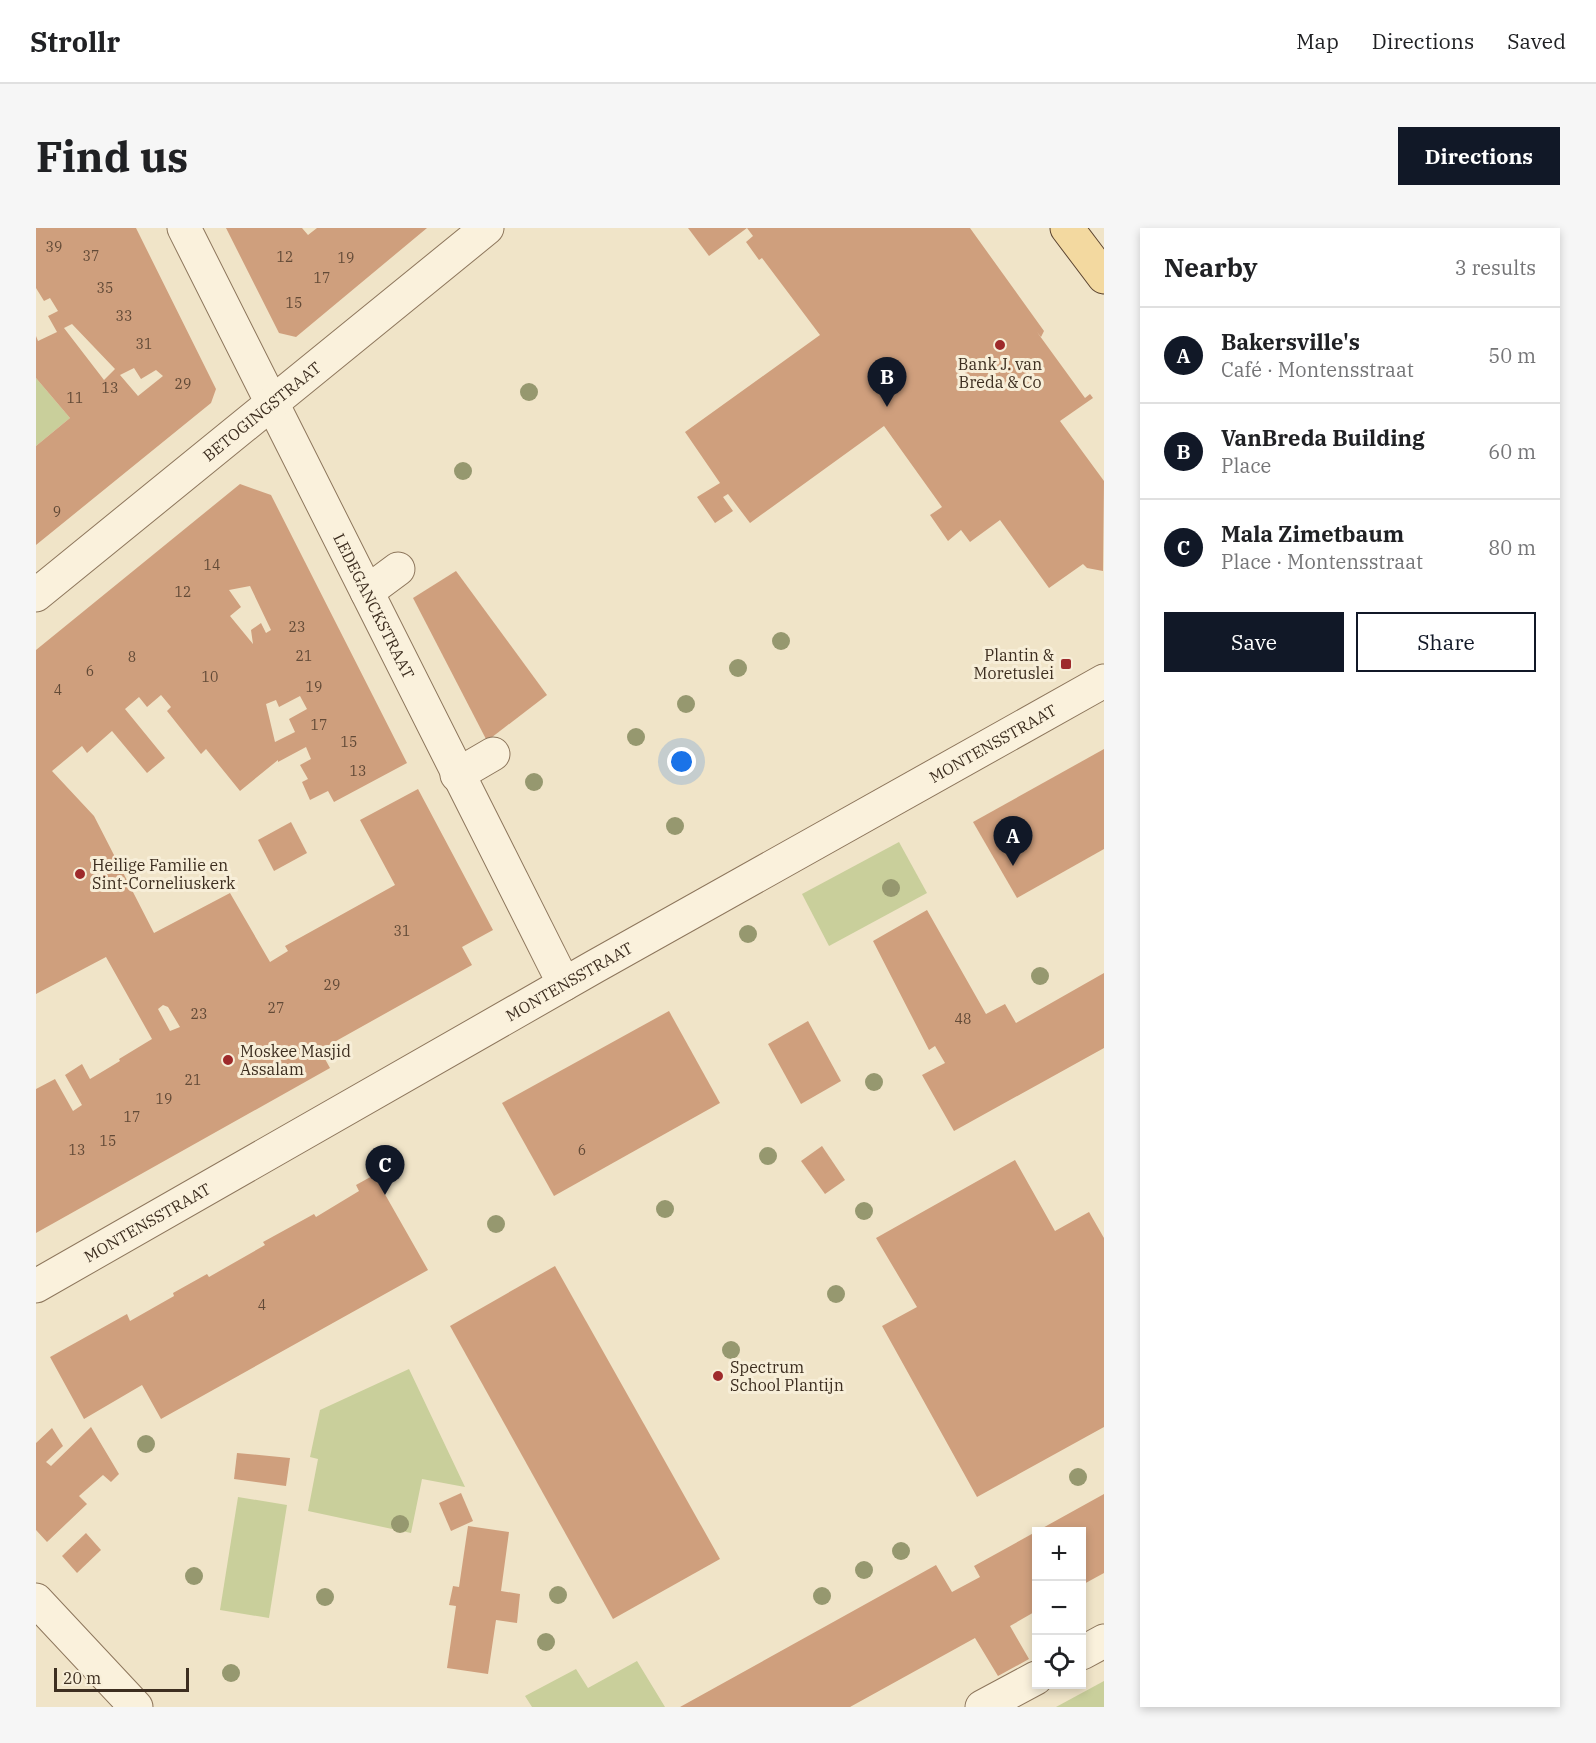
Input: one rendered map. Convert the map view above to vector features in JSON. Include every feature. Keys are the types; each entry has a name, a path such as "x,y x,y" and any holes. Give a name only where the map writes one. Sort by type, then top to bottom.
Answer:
{"main road":[{"path":"1067,228 1104,278"}],"street":[{"name":"LEDEGANCKSTRAAT","path":"183,228 564,984"},
{"name":"BETOGINGSTRAAT","path":"36,595 487,228"},
{"path":"367,592 398,569"},
{"name":"MONTENSSTRAAT","path":"36,1286 564,984 1104,681"},
{"path":"457,775 493,754"},
{"path":"36,1599 136,1707"},
{"path":"1086,1651 1104,1641"},
{"path":"982,1707 1032,1680"}],"green space":[{"path":"36,378 70,418 36,446"},
{"path":"899,842 927,893 829,946 802,894"},
{"path":"409,1369 465,1487 422,1479 411,1533 308,1511 318,1459 310,1457 320,1410"},
{"path":"238,1497 287,1505 269,1618 220,1610"},
{"path":"637,1661 665,1707 532,1707 525,1696 576,1669 588,1688"},
{"path":"1104,1681 1104,1707 1056,1707"}],"building":[{"path":"36,228 136,228 216,389 211,403 36,545 36,446 70,418 36,378 36,336 38,341 57,332 48,316 58,311 50,298 44,301 36,288","holes":["72,324 115,369 104,380 64,328","134,368 141,379 156,370 163,376 138,396 120,375"]},
{"path":"226,228 302,228 308,235 317,228 427,228 296,337 279,333"},
{"path":"688,228 747,228 709,256"},
{"path":"747,228 970,228 1044,331 1041,337 1037,332 1085,398 1090,394 1093,398 1060,421 1104,481 1103,571 1087,568 1083,564 1049,588 1000,520 970,542 961,530 948,541 930,515 942,507 884,426 750,523 728,494 723,497 733,511 715,523 697,497 720,483 685,432 820,335 762,258 759,260 746,242 753,236"},
{"path":"240,484 271,495 407,763 334,802 328,791 310,800 302,782 308,779 300,765 311,759 306,747 278,762 278,760 240,791 206,749 201,754 167,711 171,707 161,695 147,707 139,697 125,709 165,758 147,773 112,731 87,753 82,746 52,771 94,816 154,933 230,893 270,962 288,951 285,946 395,885 360,820 418,789 493,930 462,947 472,965 320,1050 330,1068 36,1233 36,1089 55,1079 73,1111 82,1105 65,1075 82,1064 90,1079 152,1039 106,957 36,994 36,650","holes":["250,586 271,630 266,633 261,623 251,630 253,644 230,616 241,607 229,590","300,696 307,709 289,719 295,732 275,742 266,704 276,700 279,707","163,1005 168,1007 180,1027 170,1031 158,1009"]},
{"path":"456,571 547,695 487,741 413,598"},
{"path":"1104,749 1104,849 1017,898 973,822"},
{"path":"291,822 307,853 274,871 258,840"},
{"path":"927,910 986,1014 1005,1004 1016,1023 1104,973 1104,1048 954,1131 922,1075 945,1063 935,1046 929,1050 873,941"},
{"path":"669,1011 720,1103 554,1196 502,1103"},
{"path":"808,1021 841,1081 801,1104 768,1044"},
{"path":"822,1146 845,1180 825,1194 801,1161"},
{"path":"1015,1160 1055,1231 1089,1212 1104,1238 1104,1427 977,1497 882,1326 917,1307 876,1238"},
{"path":"374,1175 428,1270 161,1419 142,1385 84,1419 50,1357 127,1314 130,1321 174,1296 173,1293 207,1274 209,1277 265,1245 263,1242 314,1214 316,1217 359,1191 356,1185"},
{"path":"555,1266 720,1559 613,1619 450,1326"},
{"path":"91,1427 119,1474 111,1482 103,1475 79,1496 87,1504 47,1542 36,1530 36,1443 52,1428 63,1446 46,1462 51,1466"},
{"path":"237,1453 290,1458 286,1486 234,1479"},
{"path":"461,1493 473,1521 451,1531 439,1503"},
{"path":"1104,1494 1104,1573 1086,1583 1086,1527 1044,1527"},
{"path":"468,1526 509,1532 501,1591 520,1594 517,1623 496,1620 488,1674 447,1668 456,1606 449,1605 453,1586 459,1587"},
{"path":"86,1533 101,1550 77,1573 62,1556"},
{"path":"1032,1534 1032,1613 1010,1626 1029,1659 998,1676 975,1638 850,1707 680,1707 936,1565 952,1592 980,1577 974,1566"}],"place":[{"name":"Bank J. van Breda & Co","path":"1000,345"},
{"name":"VanBreda Building","path":"887,407"},
{"name":"Plantin & Moretuslei","path":"1066,664"},
{"name":"Bakersville's","path":"1013,866"},
{"name":"Heilige Familie en Sint-Corneliuskerk","path":"80,874"},
{"name":"Moskee Masjid Assalam","path":"228,1060"},
{"name":"Mala Zimetbaum","path":"385,1195"},
{"name":"Spectrum School Plantijn","path":"718,1376"}]}
